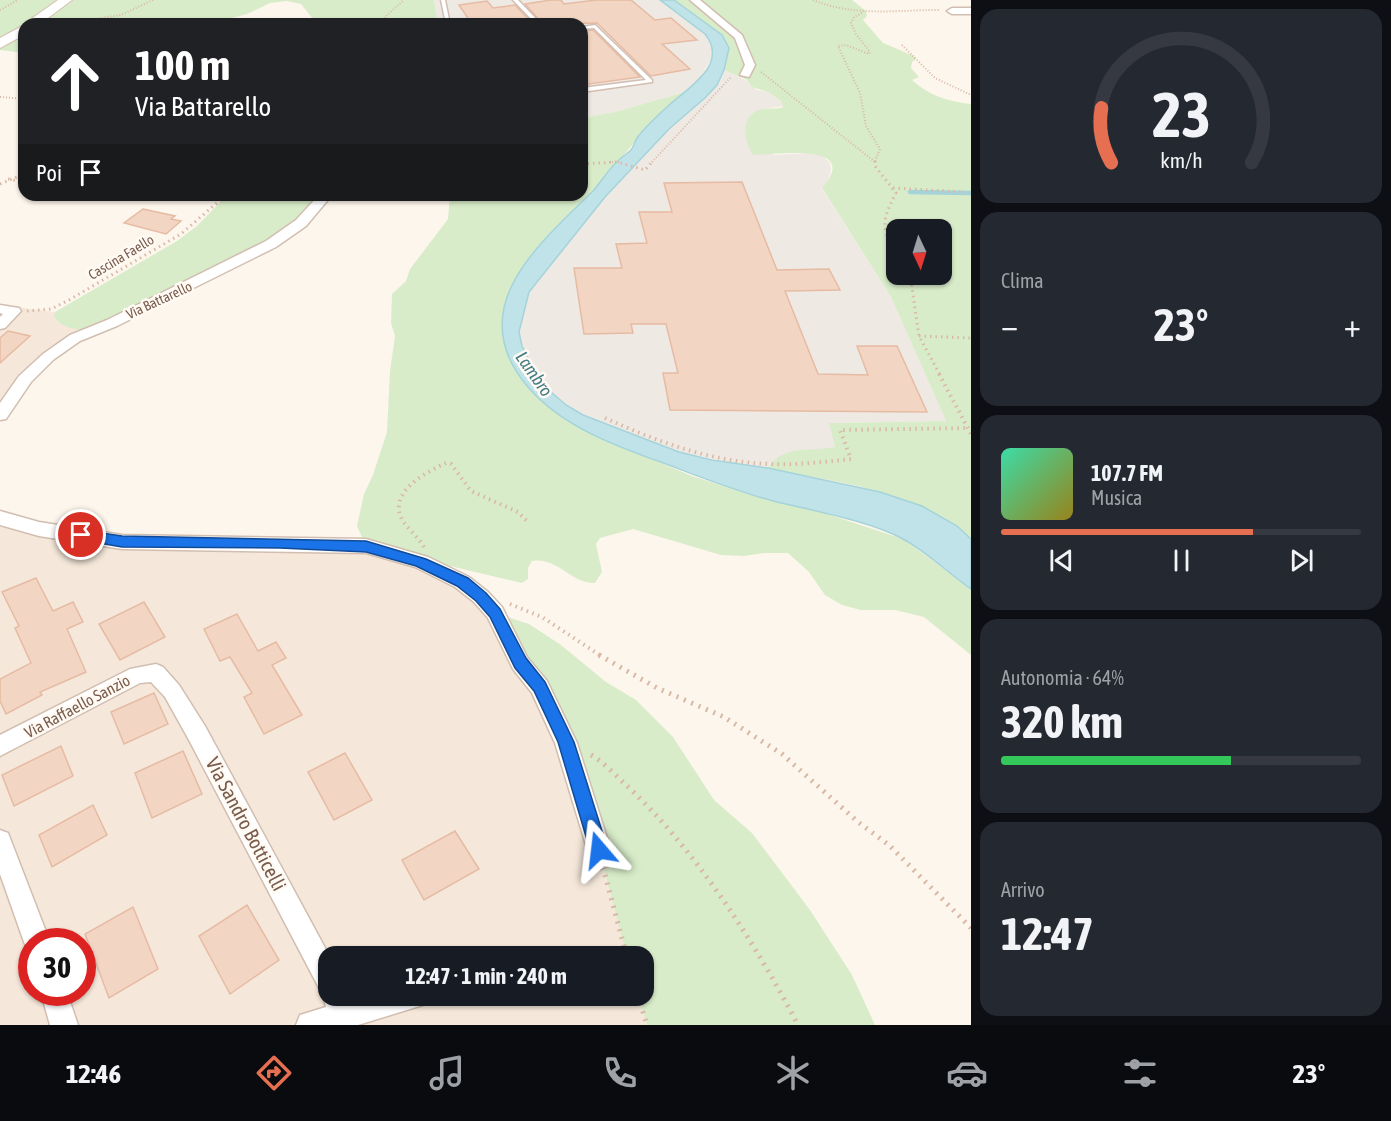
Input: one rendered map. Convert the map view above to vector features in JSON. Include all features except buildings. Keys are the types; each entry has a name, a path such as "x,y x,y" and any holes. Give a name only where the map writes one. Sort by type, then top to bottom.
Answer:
{"street":[{"path":"40,18 66,0"},
{"path":"694,0 739,37 748,69"},
{"path":"952,10 971,10"},
{"path":"5,41 18,33"},
{"name":"Via Battarello","path":"0,415 25,379 48,357 75,338 112,324 271,244 301,223 321,201"},
{"path":"0,325 7,310"},
{"path":"0,518 39,529 122,542 366,546 428,566 469,587 495,613 520,663 540,687 567,747 600,857"},
{"name":"Via Raffaello Sanzio","path":"0,746 137,675 156,673"},
{"name":"Via Sandro Botticelli","path":"156,673 172,691 197,732 318,960"},
{"path":"0,841 32,928"},
{"path":"58,1006 64,1025"},
{"path":"310,1025 340,1012 368,1006"}],"lane":[{"path":"442,0 446,18"},
{"path":"515,0 533,18"},
{"path":"588,27 595,26 650,81 588,89"}],"path":[{"path":"0,10 18,0"},
{"path":"112,18 132,12 153,0"},
{"path":"385,18 404,0"},
{"path":"813,0 836,9 862,13 952,10"},
{"path":"862,13 854,17 851,23 869,54 864,54 849,45 838,46 860,93 866,126 880,149 875,166 896,193 885,214 886,237"},
{"path":"902,45 935,78 956,90 971,94"},
{"path":"588,164 616,162 645,170 730,78 748,69 777,83 810,112 875,161"},
{"path":"0,97 18,98"},
{"path":"0,184 18,176"},
{"path":"8,179 18,181"},
{"path":"892,188 965,192"},
{"name":"Cascina Faello","path":"7,310 42,311 69,300 181,234 219,201"},
{"path":"912,285 919,336 971,434"},
{"path":"919,336 971,338"},
{"path":"605,418 667,444 706,455 765,464 851,459 840,430 968,428"},
{"path":"428,566 423,545 401,518 399,505 412,483 443,464 451,464 473,492 496,504 520,511 529,523"},
{"path":"469,587 542,617 589,649 657,688 724,717 782,754 858,822 889,845 971,928"},
{"path":"567,747 597,758 658,815 713,887 781,993 798,1025"},
{"path":"600,857 624,946"},
{"path":"641,1006 647,1025"}],"shaded area":[{"path":"434,0 660,0 705,34 711,41 713,55 700,78 685,92 615,112 588,117 588,18 437,18"},
{"path":"724,70 747,81 757,90 768,92 781,101 783,106 765,109 773,155 821,154 830,163 828,181 822,189 891,297 946,421 830,423 835,447 771,462 768,468 749,466 679,452 583,415 566,405 538,376 522,346 519,332 529,292 605,197 669,129 706,97 717,85"},
{"path":"0,305 55,312 54,317 65,326 97,329 48,357 0,415"},
{"path":"0,518 122,542 366,546 462,582 540,687 599,851 624,946 318,946 318,1006 641,1006 647,1025 0,1025"}],"green space":[{"path":"0,0 434,0 437,18 312,18 301,4 287,1 270,3 232,18 18,18 18,52 0,50"},
{"path":"674,0 852,0 866,11 867,16 863,20 883,43 914,56 916,59 912,62 911,68 919,77 912,80 939,97 971,104 971,539 950,522 901,499 875,490 768,468 774,460 789,452 835,447 829,423 946,421 891,297 822,188 832,173 831,163 823,157 810,154 753,155 745,132 750,116 761,110 783,107 781,101 768,92 752,87 747,80 724,70 728,54 722,35"},
{"path":"685,92 651,124 588,197 588,117 615,112"},
{"path":"221,201 321,201 301,223 97,329 68,327 54,317 55,312 177,241 197,226"},
{"path":"450,201 584,201 528,260 508,298 502,320 567,420 612,443 692,476 751,495 821,512 903,539 971,589 971,655 924,617 895,610 861,610 842,605 825,595 809,572 788,553 721,555 633,529 600,538 596,544 602,572 595,583 579,579 549,563 532,561 528,568 528,579 522,583 366,546 357,526 364,494 373,475 387,432 390,371 395,336 391,323 392,294 406,281 410,269 448,219"},
{"path":"495,613 529,624 561,645 606,682 636,700 673,737 714,800 752,833 810,910 852,975 875,1025 647,1025 641,1006 654,1006 654,946 624,946 599,851 566,743"}],"water":[{"name":"Lambro","path":"660,0 674,0 722,35 729,48 724,70 717,85 706,97 669,129 605,197 529,292 519,332 522,346 550,391 566,405 583,415 679,452 880,492 922,506 957,526 971,539 971,589 920,549 890,533 858,522 734,489 610,443 592,434 557,414 542,401 528,387 509,358 502,331 505,305 515,280 550,233 583,201 588,201 588,196 612,166 631,150 647,126 694,84 709,66 712,56 711,45 705,34"}],"waterway":[{"path":"910,192 971,193"}],"route":[{"path":"81,535 122,542 366,546 421,562 462,582 481,597 495,613 520,663 540,687 566,742 599,850"}]}
